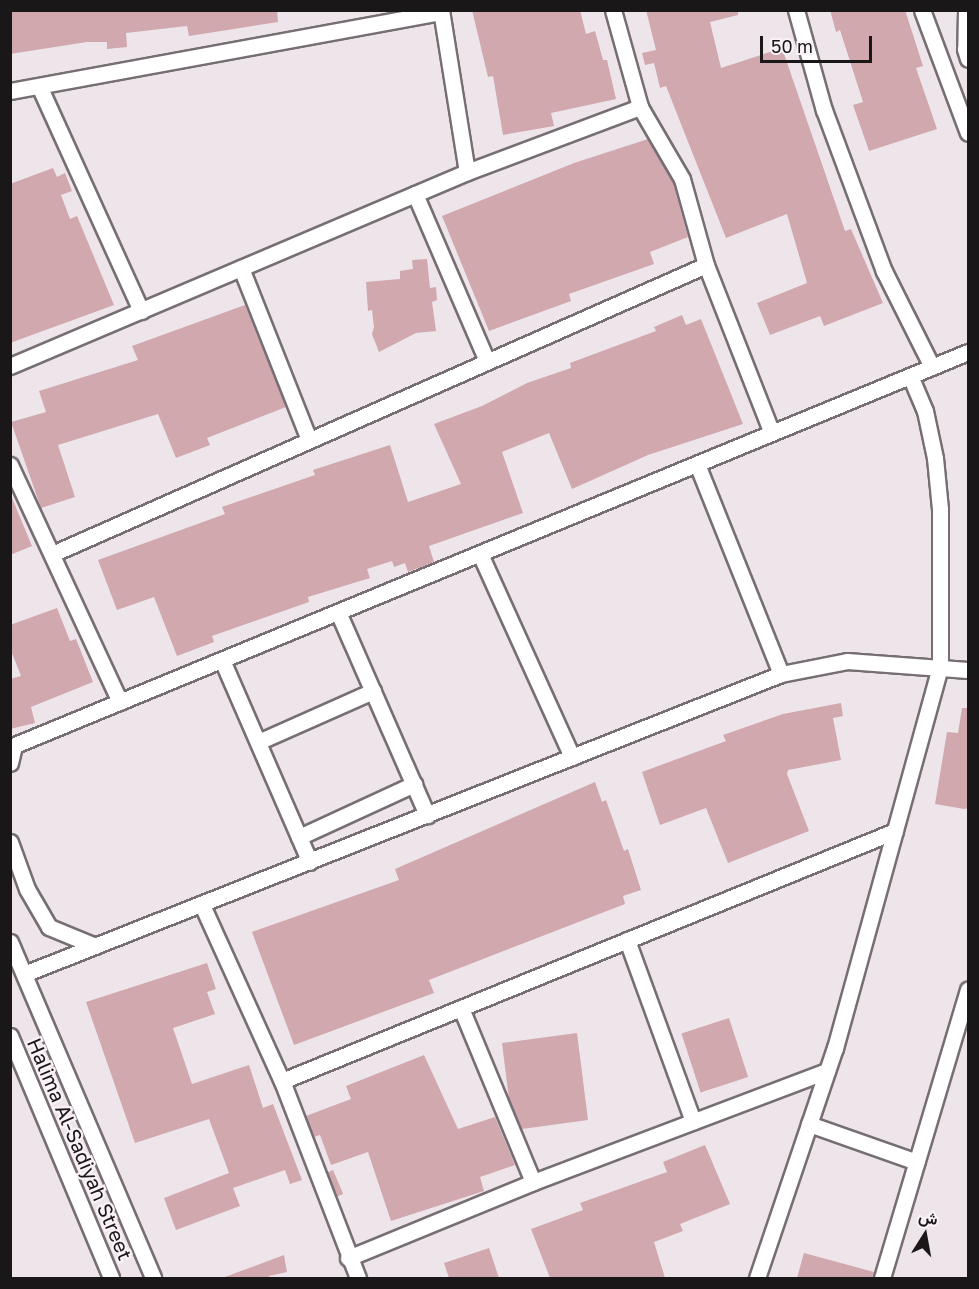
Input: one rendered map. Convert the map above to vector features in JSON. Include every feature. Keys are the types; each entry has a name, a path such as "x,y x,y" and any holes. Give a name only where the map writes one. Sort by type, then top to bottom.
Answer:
{"street":[{"path":"613,10 640,107 682,179 706,265 772,433"},
{"path":"796,10 824,110 884,271 932,367"},
{"path":"922,10 969,133"},
{"path":"966,10 965,49 969,59"},
{"path":"10,91 40,88 441,11 466,172"},
{"path":"40,88 141,311"},
{"path":"10,366 466,172 640,107"},
{"path":"415,194 487,361"},
{"path":"52,554 706,265"},
{"path":"241,268 309,440"},
{"path":"10,763 13,746 969,352"},
{"path":"757,1278 827,1071 940,668 940,509 936,468 925,411 910,376"},
{"path":"697,464 781,674"},
{"path":"10,465 120,702"},
{"path":"480,554 572,757"},
{"path":"338,612 427,815"},
{"path":"222,660 309,862"},
{"path":"24,974 781,674 847,661 969,670"},
{"path":"258,742 373,691"},
{"path":"299,837 414,784"},
{"path":"282,1080 895,831"},
{"path":"10,842 27,889 50,927 95,946"},
{"path":"202,905 282,1080 348,1258 358,1278"},
{"path":"627,940 693,1121"},
{"path":"10,942 153,1278"},
{"path":"882,1278 969,990"},
{"path":"461,1008 533,1182"},
{"name":"Halima Al-Sadiyah Street","path":"10,1036 111,1278"},
{"path":"348,1258 533,1182 827,1071"},
{"path":"809,1125 917,1162"}],"building":[{"path":"10,10 277,10 278,22 189,36 187,26 126,33 127,47 107,49 107,42 87,42 10,54"},
{"path":"472,10 580,10 586,34 595,31 603,60 607,60 616,99 551,113 554,126 503,135 493,76 488,77"},
{"path":"646,10 738,10 738,15 710,22 721,68 782,48 845,231 851,229 883,303 824,326 820,316 770,335 757,303 807,283 787,214 726,238 666,86 660,88 654,63 645,65 642,53 656,50"},
{"path":"830,10 905,10 923,66 916,68 937,129 869,151 853,105 863,102 840,30 836,32"},
{"path":"648,139 673,182 688,237 650,252 654,264 569,294 571,301 489,331 442,216 574,163"},
{"path":"53,168 57,177 65,173 72,191 61,195 70,219 77,216 114,305 10,343 10,184"},
{"path":"427,259 430,288 436,287 437,300 432,302 436,331 416,333 379,352 372,334 374,327 372,310 368,311 366,282 400,279 400,271 413,269 412,260"},
{"path":"245,305 286,407 207,438 210,445 176,458 158,414 58,445 75,497 41,508 11,422 46,412 39,391 138,360 132,346"},
{"path":"682,315 686,325 701,319 743,424 648,455 572,489 549,433 502,452 523,513 429,546 434,562 408,572 405,563 394,567 392,561 367,569 370,578 308,597 309,602 212,636 214,642 177,656 154,597 117,610 98,560 225,514 222,507 315,475 313,470 390,445 408,502 461,484 434,424 482,406 527,383 571,368 570,363 656,331 654,327"},
{"path":"10,493 32,546 10,555"},
{"path":"57,608 70,641 76,639 93,682 31,707 35,723 10,729 10,679 21,676 10,648 10,625"},
{"path":"841,703 843,716 833,718 841,760 788,770 787,774 809,831 728,863 706,808 660,825 642,772 726,741 723,735 783,714"},
{"path":"962,708 969,708 969,808 964,809 935,804 947,732 958,733"},
{"path":"595,782 602,802 606,800 624,851 628,849 641,890 623,896 625,904 429,980 434,993 294,1045 252,932 399,880 395,869"},
{"path":"207,963 216,989 207,992 215,1014 173,1028 192,1084 249,1065 263,1108 273,1104 302,1180 290,1184 285,1170 233,1188 240,1206 176,1230 164,1198 229,1173 209,1119 135,1143 86,1002"},
{"path":"729,1018 748,1077 701,1092 681,1033"},
{"path":"577,1033 588,1120 522,1129 509,1099 502,1043"},
{"path":"424,1055 458,1129 495,1117 515,1165 480,1177 484,1191 391,1221 368,1152 331,1165 320,1135 314,1137 306,1116 351,1099 346,1086"},
{"path":"705,1145 730,1204 680,1224 683,1231 654,1242 665,1278 550,1278 531,1229 583,1210 580,1203 667,1172 663,1162"},
{"path":"333,1170 343,1194 338,1196 327,1172"},
{"path":"489,1248 499,1278 449,1278 444,1263"},
{"path":"804,1253 874,1272 872,1278 797,1278"},
{"path":"284,1255 287,1272 269,1276 270,1278 222,1278"}]}
